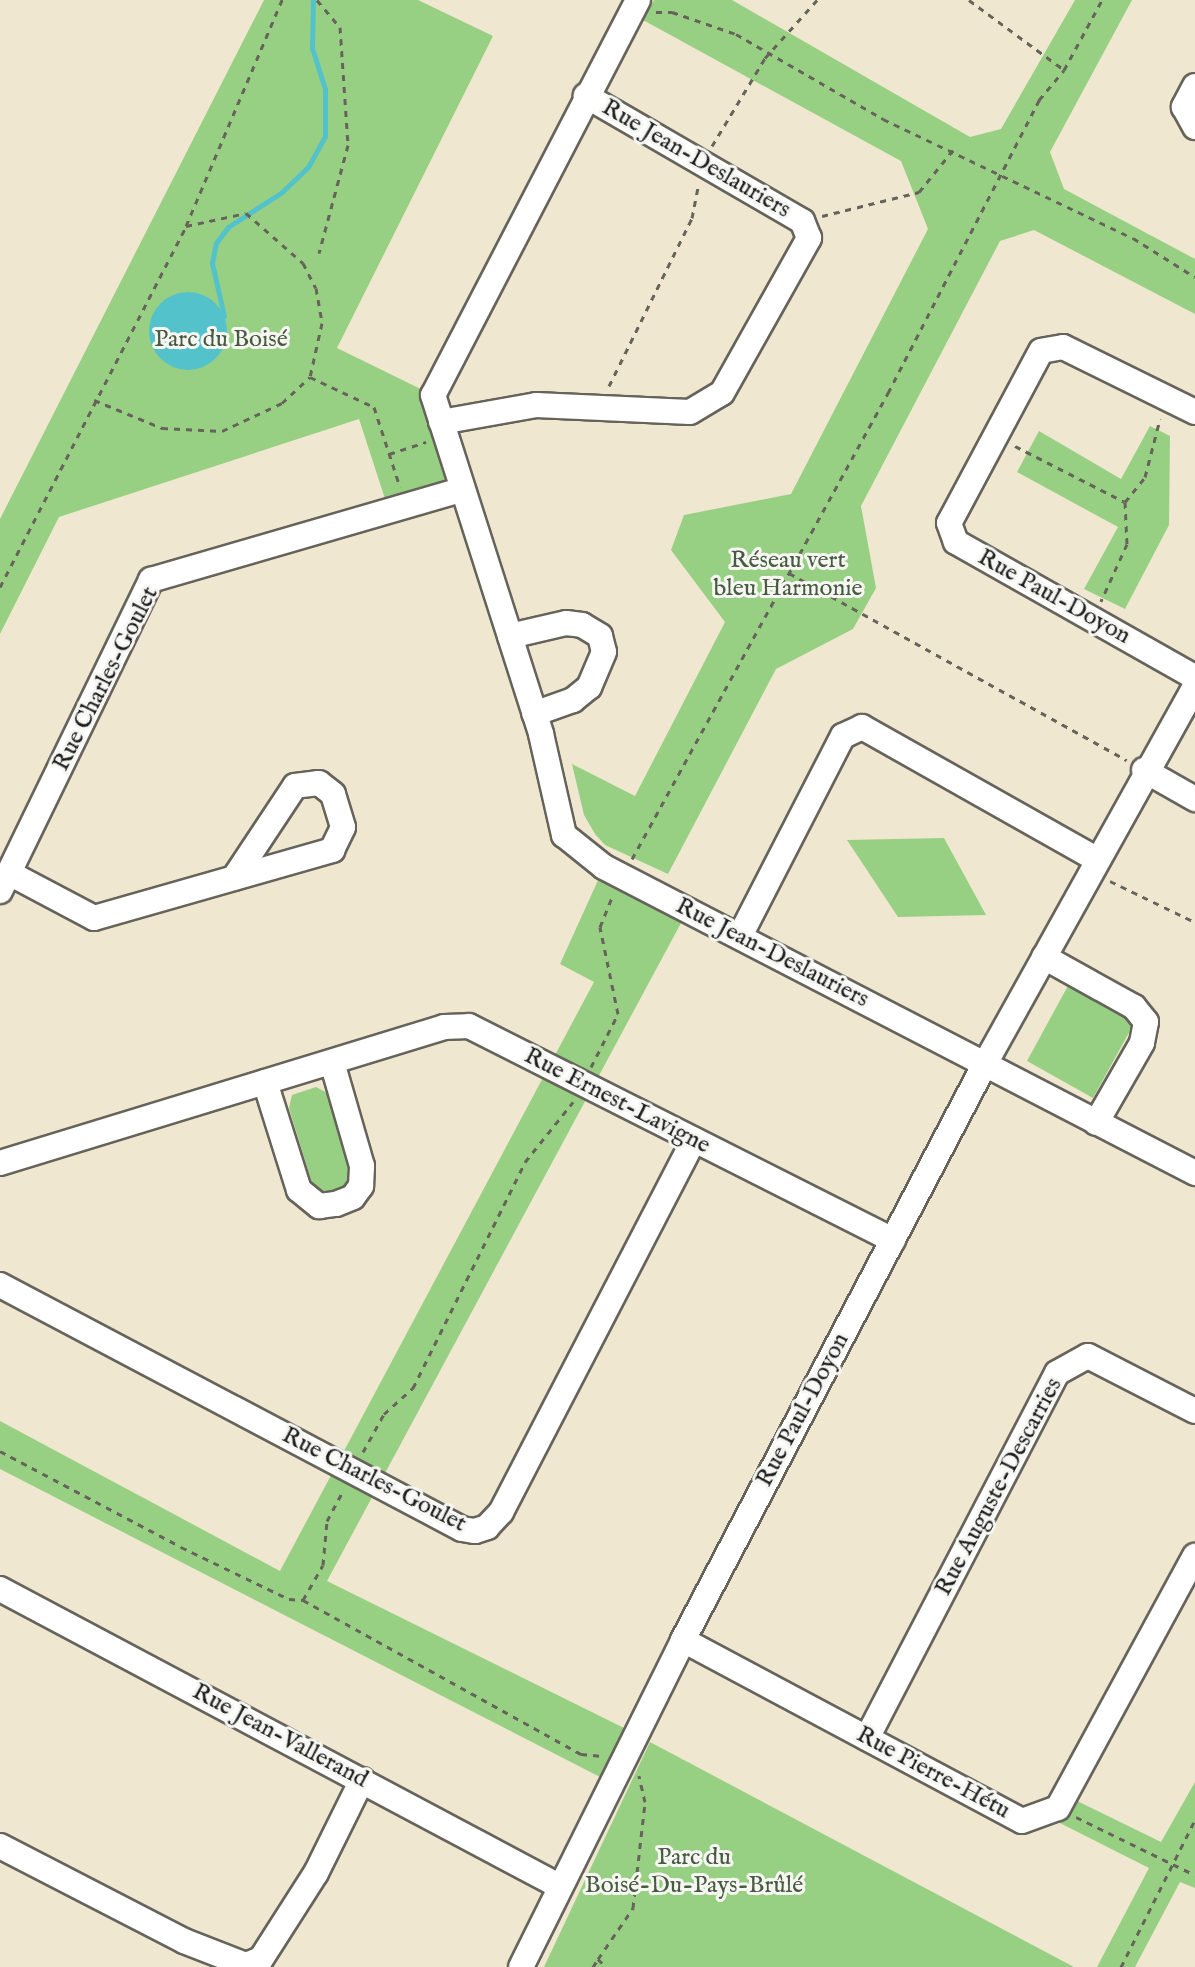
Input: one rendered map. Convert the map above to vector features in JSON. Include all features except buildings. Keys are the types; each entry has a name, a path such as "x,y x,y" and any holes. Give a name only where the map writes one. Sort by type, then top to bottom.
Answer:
{"street":[{"name":"Rue Jean-Deslauriers","path":"643,5 586,96 433,395 534,714 564,835 586,856 1195,1173"},
{"path":"1195,86 1184,107 1195,127"},
{"name":"Rue Jean-Deslauriers","path":"443,429 536,405 690,412 722,393 809,238 802,221 586,96"},
{"name":"Rue Paul-Doyon","path":"1195,412 1063,347 1041,351 949,523 956,542 1195,677"},
{"name":"Rue Charles-Goulet","path":"4,882 151,580 461,490"},
{"path":"510,636 566,623 582,625 600,636 604,652 589,687 573,700 534,714"},
{"name":"Rue Paul-Doyon","path":"521,1967 683,1640 986,1062 1144,770 1195,687"},
{"path":"740,936 843,736 862,727 1092,865"},
{"path":"1144,770 1195,799"},
{"path":"4,882 94,918 234,878 332,850 343,827 333,794 319,783 295,786 234,878"},
{"path":"1044,957 1134,1007 1146,1022 1142,1043 1096,1123"},
{"name":"Rue Ernest-Lavigne","path":"0,1163 444,1027 469,1026 893,1240"},
{"path":"265,1082 299,1190 319,1206 336,1204 353,1197 361,1186 362,1166 332,1062"},
{"name":"Rue Charles-Goulet","path":"0,1285 462,1529 475,1531 496,1520 694,1140"},
{"name":"Rue Auguste-Descarries","path":"867,1738 1057,1373 1088,1356 1195,1411"},
{"path":"1058,1808 1195,1556"},
{"name":"Rue Jean-Vallerand","path":"0,1589 559,1886"},
{"name":"Rue Pierre-Hétu","path":"683,1640 1022,1821 1058,1808"},
{"path":"0,1846 184,1941 246,1965 261,1959 316,1873 362,1780"}],"path":[{"path":"0,587 186,226 282,0"},
{"path":"317,0 340,27 348,145 319,253"},
{"path":"599,408 642,311 692,218 702,163 770,53 817,0"},
{"path":"969,0 1064,70"},
{"path":"303,1600 327,1554 327,1521 377,1423 413,1388 525,1162 569,1110 618,1014 600,927 602,913 789,573 998,171 1039,100 1064,70 1102,0"},
{"path":"643,5 713,24 909,133 956,150 1156,250 1195,277"},
{"path":"802,221 919,192 956,150"},
{"path":"94,400 162,428 222,431 282,403 310,377 322,323 316,288 303,263 246,213 186,226"},
{"path":"310,377 374,407 407,506"},
{"path":"1092,619 1127,544 1125,502 1145,477 1165,399"},
{"path":"389,454 443,429"},
{"path":"996,436 1125,502"},
{"path":"789,573 1144,770"},
{"path":"1092,865 1195,922"},
{"path":"0,1451 44,1479 181,1547 289,1599 303,1600 581,1754 621,1764 640,1776 645,1802 633,1908 593,1967"},
{"path":"1058,1808 1195,1875"},
{"path":"1121,1967 1195,1820"},
{"path":"598,1959 606,1967"}],"green space":[{"name":"Parc du Boisé","path":"264,0 418,0 493,36 337,348 433,395 461,490 389,511 359,419 59,517 0,634 0,519"},
{"name":"Réseau vert bleu Harmonie","path":"654,0 732,0 970,137 1001,129 1075,0 1132,0 1050,152 1064,189 1195,259 1195,314 1034,230 1000,241 861,506 876,588 853,629 776,669 668,874 605,845 595,834 584,815 572,764 635,796 725,622 671,550 684,515 791,494 928,229 901,161 643,20"},
{"path":"1150,426 1170,436 1169,525 1125,609 1084,589 1118,527 1017,472 1039,431 1121,479"},
{"path":"944,838 986,915 898,917 847,840"},
{"path":"604,867 688,910 327,1581 628,1730 600,1777 0,1469 0,1421 280,1571 594,982 560,964"},
{"path":"1070,982 1137,1018 1093,1098 1027,1061"},
{"path":"316,1087 331,1095 353,1183 326,1199 314,1190 289,1108 292,1095"},
{"name":"Parc du Boisé-Du-Pays-Brûlé","path":"650,1742 1074,1967 544,1967"},
{"path":"1195,1782 1195,1888 1180,1882 1135,1967 1097,1967 1149,1868 1042,1814 1065,1795 1161,1842"}],"water":[{"path":"188,292 203,295 216,303 224,316 227,331 224,346 216,359 203,367 188,370 173,367 160,359 152,346 149,331 152,316 160,303 173,295"}],"waterway":[{"path":"224,316 212,263 216,243 228,227 282,192 308,167 325,136 325,89 312,48 313,0"}]}
